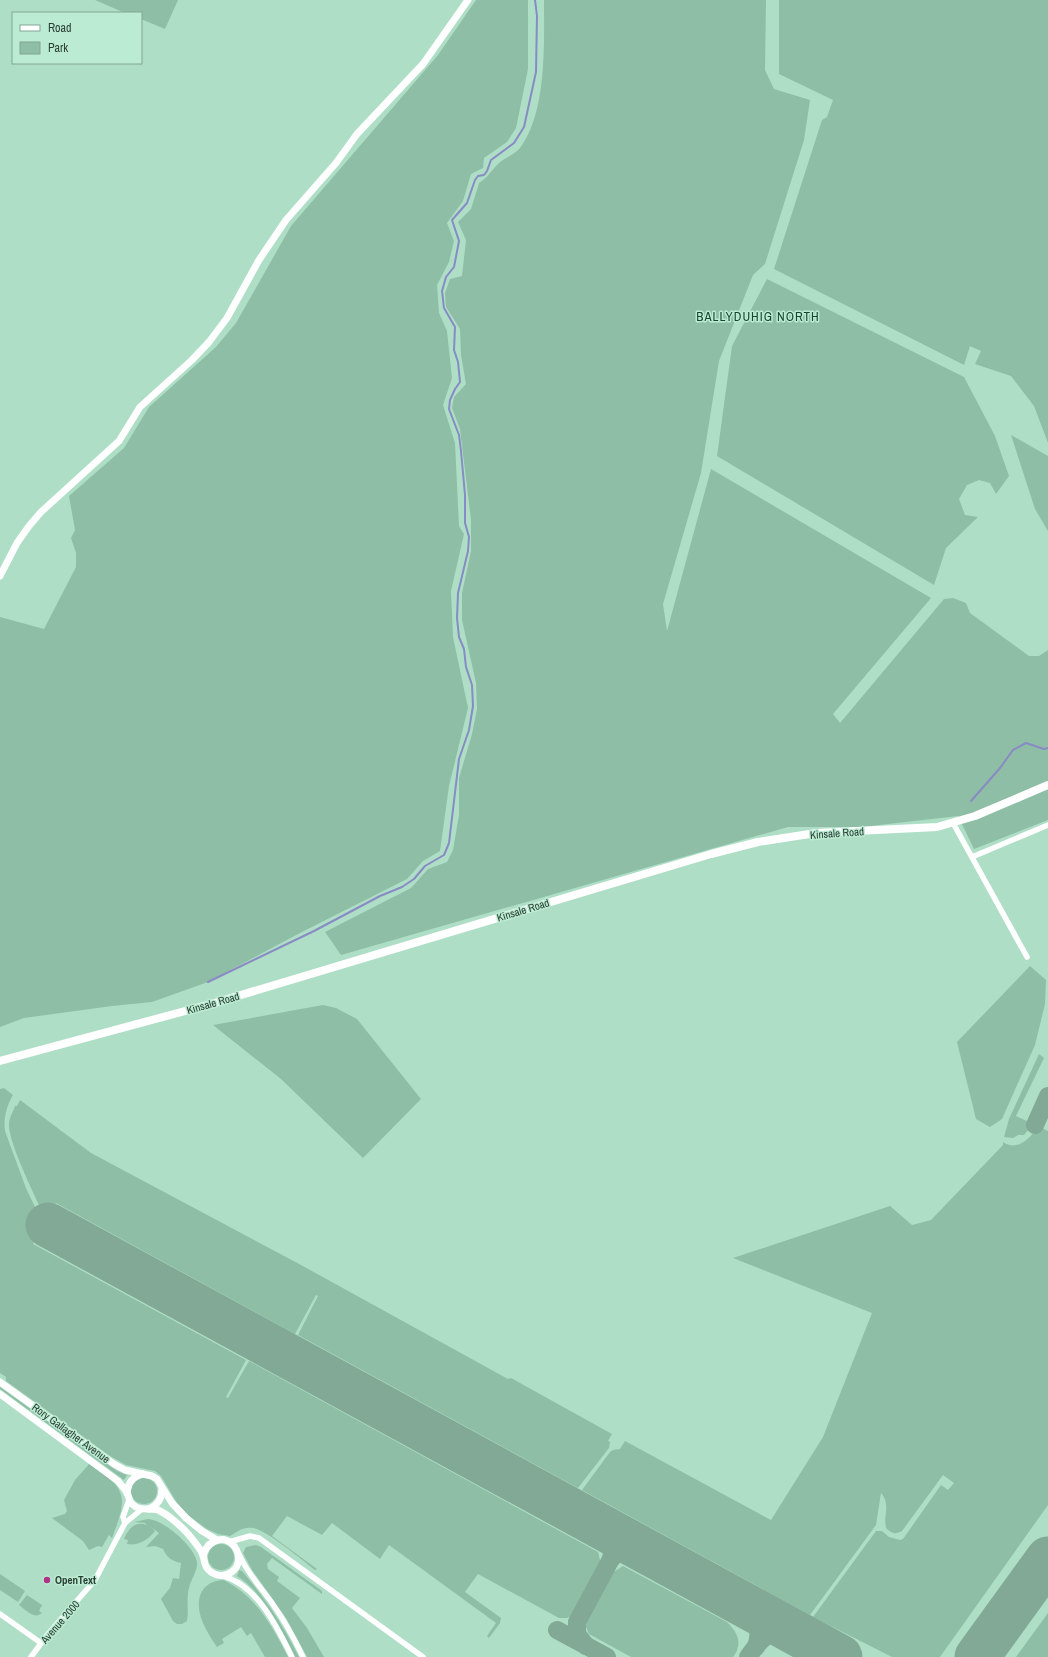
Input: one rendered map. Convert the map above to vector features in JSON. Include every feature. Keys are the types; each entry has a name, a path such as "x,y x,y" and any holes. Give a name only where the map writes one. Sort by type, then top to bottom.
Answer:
{"main road":[{"name":"Kinsale Road","path":"0,1061 211,1004 745,845 816,833 937,827 992,810 1048,785"}],"street":[{"path":"0,576 17,543 41,512 119,441 140,407 192,360 209,342 227,318 271,240 302,201 336,163 357,134 423,64 468,0"},
{"path":"953,823 1027,957"},
{"path":"972,857 1048,825"},
{"name":"Rory Gallagher Avenue","path":"0,1382 114,1464 132,1472 146,1474 157,1479 172,1503 186,1518 217,1540 229,1542"},
{"name":"Rory Gallagher Avenue","path":"0,1394 107,1471 118,1481 132,1505 161,1512 183,1529 197,1545 209,1571 214,1574 232,1578 239,1582 257,1600 292,1657"},
{"path":"146,1474 141,1474 132,1479 127,1488 128,1497 123,1517 125,1523 145,1509 158,1504 162,1489"},
{"name":"Avenue 2000","path":"30,1657 95,1580 125,1523"},
{"path":"303,1657 272,1603 244,1566 237,1550 229,1542 250,1536 259,1538 423,1657"},
{"path":"222,1575 232,1572 236,1567 238,1562 237,1550 240,1538"},
{"path":"203,1556 208,1546 217,1540"},
{"path":"0,1614 42,1643"}],"green space":[{"path":"95,0 178,0 165,29 142,19 142,12 123,12"},
{"path":"476,0 528,0 528,69 516,128 507,142 484,158 483,168 471,174 463,201 447,223 454,241 449,262 437,285 439,313 447,331 452,378 443,405 455,443 459,526 464,534 451,591 453,637 468,708 449,786 440,851 423,861 407,879 300,933 208,982 152,1002 24,1018 0,1027 0,617 44,629 76,567 76,553 71,538 75,530 69,496 124,448 149,407 216,347 236,323 291,226 438,55"},
{"path":"544,0 766,0 765,70 774,89 810,100 804,140 765,264 753,275 719,361 701,473 663,604 667,631 711,469 931,598 833,714 840,723 944,599 953,598 966,603 970,613 1029,656 1039,656 1048,650 1048,820 974,849 958,816 862,827 788,827 341,955 325,932 411,888 428,869 447,862 453,850 459,815 459,778 472,734 477,709 476,683 462,620 462,593 471,551 471,520 460,429 452,408 454,397 466,384 461,355 460,329 446,307 445,293 450,279 462,276 466,240 458,222 471,209 479,183 487,177 500,162 515,153 520,148 529,133 535,116 544,57"},
{"path":"779,0 1048,0 1048,443 1034,406 1011,376 975,364 981,351 970,346 964,365 774,269 822,120 827,117 833,100 779,74"},
{"path":"767,279 964,377 995,436 1009,476 996,494 990,483 979,480 967,485 959,499 965,515 978,517 946,548 934,585 717,456 732,346"},
{"path":"1011,435 1048,456 1048,531 1035,509"},
{"path":"1030,966 1046,980 1045,1004 1035,1045 1002,1119 990,1127 976,1119 957,1042"},
{"path":"323,1005 336,1008 357,1019 421,1099 363,1158 281,1079 213,1025"},
{"path":"1039,1054 1044,1058 1016,1116 1033,1124 1024,1135 1018,1135 1013,1138 1004,1137 1009,1119"},
{"path":"4,1088 13,1095 6,1112 5,1131 26,1188 43,1224 33,1244 246,1360 226,1397 228,1398 249,1361 598,1552 601,1564 573,1615 567,1618 559,1618 478,1574 465,1592 501,1618 500,1623 489,1638 487,1636 496,1623 389,1545 380,1559 332,1523 322,1535 287,1516 272,1536 317,1569 315,1570 284,1546 259,1530 245,1528 230,1536 218,1534 207,1529 190,1517 177,1503 161,1476 155,1471 126,1465 110,1456 6,1381 6,1377 0,1373 0,1089"},
{"path":"20,1100 91,1153 301,1265 508,1379 511,1378 612,1434 608,1441 610,1442 609,1448 578,1488 298,1335 318,1296 316,1295 295,1334 56,1203 46,1220 24,1172 10,1133 10,1120 15,1106 17,1106"},
{"path":"1038,1126 1048,1131 1048,1505 940,1657 892,1657 813,1617 876,1531 882,1531 889,1537 900,1540 903,1539 941,1485 948,1490 954,1483 943,1475 902,1531 897,1533 891,1532 886,1528 886,1502 881,1493 876,1525 810,1615 582,1490 610,1452 620,1449 625,1441 771,1520 823,1437 872,1313 733,1258 890,1206 912,1225 931,1220 1003,1145 1003,1142 1008,1145 1013,1145 1023,1142 1032,1135"},
{"path":"0,1387 117,1471 127,1475 124,1480 0,1389"},
{"path":"90,1463 111,1480 117,1487 121,1494 122,1502 121,1512 112,1538 109,1535 102,1547 98,1546 89,1550 83,1541 52,1518 65,1514 67,1511 64,1500 75,1480"},
{"path":"144,1478 153,1482 157,1491 153,1500 144,1504 135,1500 131,1491 135,1482"},
{"path":"148,1519 155,1520 177,1535 190,1549 197,1562 188,1592 187,1621 182,1624 177,1624 173,1621 161,1599 170,1588 173,1578 179,1579 181,1563 170,1559 163,1549 155,1546 146,1547 159,1533 151,1527 155,1531 142,1542 127,1544 128,1540 124,1539 133,1526 139,1524 147,1525 145,1523 134,1522"},
{"path":"221,1544 230,1548 234,1557 230,1566 221,1570 212,1566 208,1557 212,1548"},
{"path":"256,1545 261,1547 322,1591 322,1594 272,1558 267,1564 268,1569 279,1577 277,1581 300,1598 292,1608 307,1628 324,1657 307,1657 286,1618 252,1570 243,1553 246,1547"},
{"path":"623,1566 727,1622 734,1630 738,1639 738,1648 733,1657 631,1657 589,1634 584,1622 612,1573"},
{"path":"239,1570 242,1571 274,1612 299,1657 295,1657 271,1612 255,1592 237,1576"},
{"path":"0,1574 25,1591 18,1602 0,1590"},
{"path":"224,1580 254,1603 276,1634 288,1657 265,1657 251,1633 247,1636 241,1627 222,1639 224,1643 217,1647 203,1623 200,1615 199,1600 204,1589 209,1584"},
{"path":"27,1595 42,1605 39,1611 42,1613 39,1615 33,1615 19,1605"},
{"path":"1048,1613 1048,1657 1016,1657"}],"waterway":[{"path":"208,982 314,931 380,896 402,887 414,879 425,866 444,855 449,843 459,759 469,730 473,706 472,685 466,667 464,649 459,637 457,618 458,593 468,551 469,537 465,523 465,495 459,435 449,409 450,400 460,382 458,362 454,350 455,327 444,308 442,291 446,277 454,267 459,241 452,220 467,203 475,180 478,176 484,175 491,160 514,143 524,127 536,72 537,16 535,0"},
{"path":"971,801 1000,768 1013,750 1026,743 1044,749 1048,748"}],"taxiway":[{"path":"1035,1125 1048,1096"},
{"path":"586,1646 577,1634 577,1622 611,1559 612,1554 611,1541 607,1533 600,1526"},
{"path":"611,1559 622,1551 634,1549 643,1550"},
{"path":"744,1605 752,1614 757,1624 758,1641 756,1647"},
{"path":"557,1630 607,1657"},
{"path":"748,1657 760,1642 770,1634 783,1632 802,1637"}],"runway":[{"path":"48,1225 840,1657"},
{"path":"977,1657 1048,1559"}],"place":[{"name":"OpenText","path":"47,1580"}],"district":[{"name":"BALLYDUHIG NORTH","path":"758,316"}]}
